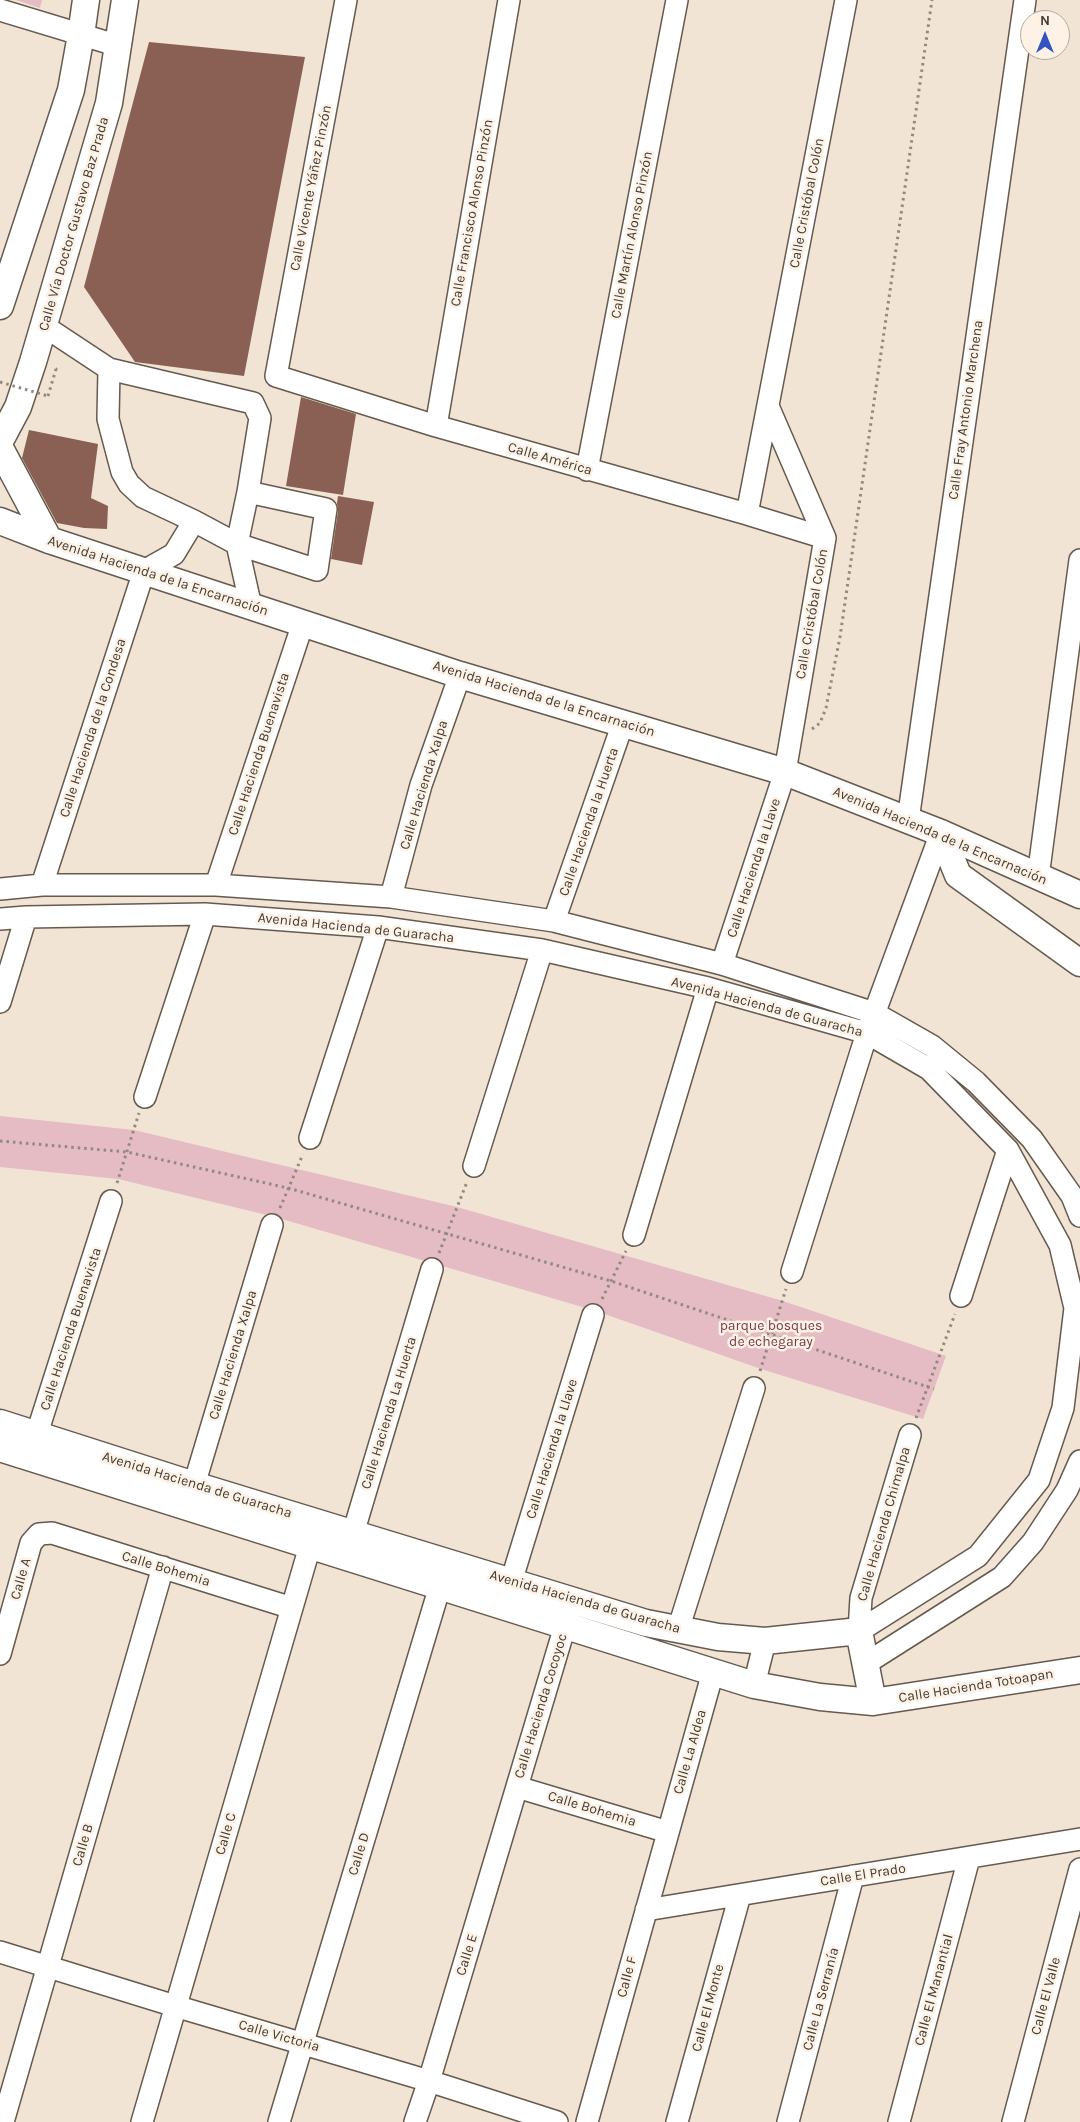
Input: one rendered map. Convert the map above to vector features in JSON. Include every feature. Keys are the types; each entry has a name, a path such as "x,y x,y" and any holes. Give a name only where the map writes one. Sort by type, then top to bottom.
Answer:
{"main road":[{"path":"0,306 71,90 86,0"},
{"name":"Calle Vía Doctor Gustavo Baz Prada","path":"0,441 44,326 109,103 125,0"},
{"path":"0,448 49,540"},
{"name":"Avenida Hacienda de la Encarnación","path":"0,521 49,540 460,675 623,723 787,761 908,820 1080,896"},
{"path":"941,833 958,875 1080,963"},
{"name":"Avenida Hacienda de Guaracha","path":"0,1423 33,1446 310,1546 350,1545 511,1582 646,1623 718,1637 765,1641 858,1631"},
{"name":"Avenida Hacienda de Guaracha","path":"0,1448 33,1446 194,1485 350,1545 440,1586 565,1626 754,1685 820,1697 873,1702"},
{"name":"Calle Hacienda Chimalpa","path":"858,1631 873,1702"},
{"name":"Calle Hacienda Totoapan","path":"873,1702 1080,1670"}],"street":[{"name":"Calle Vicente Yáñez Pinzón","path":"276,376 346,0"},
{"name":"Calle Francisco Alonso Pinzón","path":"436,426 509,0"},
{"name":"Calle Martín Alonso Pinzón","path":"587,470 677,0"},
{"name":"Calle Cristóbal Colón","path":"747,514 846,0"},
{"name":"Calle Fray Antonio Marchena","path":"908,820 1025,0"},
{"path":"0,10 119,46"},
{"path":"44,326 109,369 253,403 260,418 237,544 251,607"},
{"path":"109,369 108,419 122,472 129,484 143,497 194,520 237,544 316,570 326,509 248,492"},
{"name":"Calle América","path":"276,376 436,426 825,538"},
{"name":"Calle Cristóbal Colón","path":"768,406 825,538 787,761"},
{"path":"144,571 174,554 194,520"},
{"path":"1038,877 1080,560"},
{"name":"Calle Hacienda de la Condesa","path":"42,885 144,571"},
{"name":"Calle Hacienda Buenavista","path":"216,885 303,623"},
{"name":"Calle Hacienda Xalpa","path":"391,897 421,785 460,675"},
{"name":"Calle Hacienda la Huerta","path":"554,921 623,723"},
{"name":"Calle Hacienda la Llave","path":"722,964 787,761"},
{"path":"792,1272 867,1033 941,833"},
{"name":"Avenida Hacienda de Guaracha","path":"0,889 42,885 216,885 391,897 554,921 722,964 874,1013 932,1046 976,1082 1032,1139 1072,1196 1080,1216"},
{"path":"92,885 92,916"},
{"path":"414,932 425,923 429,912 423,903"},
{"path":"145,1097 205,914"},
{"name":"Avenida Hacienda de Guaracha","path":"0,919 205,914 378,927 542,950 708,988 867,1033 929,1069 1008,1150 1060,1245 1075,1308 1063,1408 1038,1480 978,1556 858,1631"},
{"path":"504,945 499,933 502,922 514,915"},
{"path":"0,1002 26,917"},
{"path":"310,1138 378,927"},
{"path":"474,1166 542,950"},
{"path":"634,1235 708,988"},
{"path":"961,1296 1008,1150"},
{"name":"Calle Hacienda Buenavista","path":"33,1446 111,1201"},
{"name":"Calle Hacienda Xalpa","path":"194,1485 272,1224"},
{"name":"Calle Hacienda La Huerta","path":"350,1545 432,1269"},
{"name":"Calle Hacienda la Llave","path":"511,1582 593,1315"},
{"path":"678,1630 754,1388"},
{"name":"Calle Hacienda Chimalpa","path":"858,1631 862,1598 910,1435"},
{"path":"865,1664 1002,1577 1033,1542 1067,1490 1080,1460"},
{"name":"Calle Bohemia","path":"39,1534 52,1533 292,1608"},
{"name":"Calle A","path":"0,1654 31,1543 39,1534"},
{"name":"Calle C","path":"142,2122 310,1546"},
{"name":"Calle B","path":"2,2122 163,1568"},
{"name":"Calle D","path":"279,2122 440,1586"},
{"path":"638,1648 646,1623"},
{"name":"Calle Hacienda Cocoyoc","path":"517,1787 565,1626"},
{"path":"754,1685 765,1641"},
{"name":"Calle La Aldea","path":"668,1832 713,1672"},
{"name":"Calle Bohemia","path":"517,1787 668,1832"},
{"name":"Calle E","path":"415,2122 517,1787"},
{"name":"Calle F","path":"587,2122 668,1832"},
{"name":"Calle El Prado","path":"646,1910 969,1858 1080,1838"},
{"name":"Calle El Manantial","path":"899,2122 969,1858"},
{"name":"Calle El Valle","path":"1013,2122 1080,1869"},
{"name":"Calle La Serranía","path":"788,2122 853,1876"},
{"name":"Calle El Monte","path":"677,2122 740,1895"},
{"name":"Calle Victoria","path":"0,1952 175,2006 302,2042 557,2122"}],"path":[{"path":"787,761 820,723 826,708 840,637 932,0"},
{"path":"18,395 56,369"},
{"path":"111,1201 145,1097"},
{"path":"272,1224 310,1138"},
{"path":"0,1142 127,1152 288,1188 611,1281 934,1389"},
{"path":"432,1269 474,1166"},
{"path":"593,1315 634,1235"},
{"path":"754,1388 792,1272"},
{"path":"910,1435 961,1296"}],"green space":[{"path":"16,0 42,0 40,8"},
{"name":"parque bosques de echegaray","path":"0,1116 134,1130 457,1207 783,1301 946,1356 923,1419 761,1369 596,1311 275,1217 118,1179 0,1167"}],"building":[{"path":"149,42 305,57 244,376 135,362 84,287"},
{"path":"301,397 356,414 343,495 286,486"},
{"path":"29,430 98,444 91,498 108,506 107,529 84,528 57,523 22,458"},
{"path":"338,496 374,502 362,565 331,559 338,511"}]}
